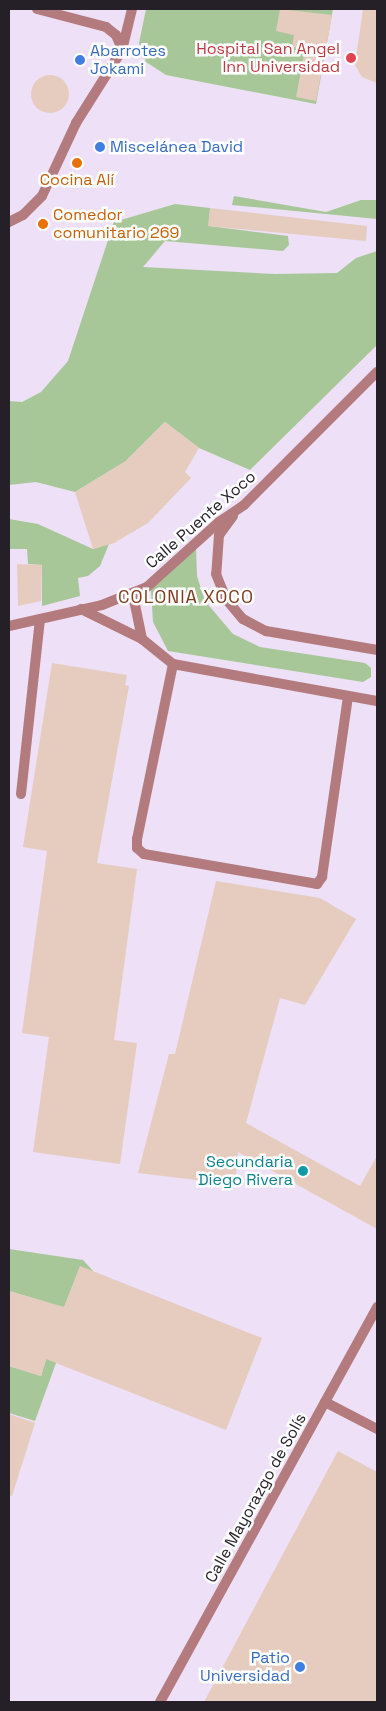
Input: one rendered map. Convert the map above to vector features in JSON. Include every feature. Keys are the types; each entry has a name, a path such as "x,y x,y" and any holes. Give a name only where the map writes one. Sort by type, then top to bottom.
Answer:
{"street":[{"path":"37,9 106,27 116,35 122,50"},
{"path":"9,222 23,215 42,196 76,123 122,50 132,9"},
{"name":"Calle Puente Xoco","path":"9,626 133,595 244,505 377,372"},
{"path":"244,505 226,524 216,548 220,587 234,609 266,631 377,650"},
{"path":"133,595 142,639"},
{"path":"81,609 142,639 173,664 377,701"},
{"path":"21,794 40,619"},
{"path":"173,664 137,839 137,848 144,854 317,884 322,877 348,697"},
{"name":"Calle Mayorazgo de Solís","path":"160,1702 377,1307"},
{"path":"325,1402 377,1429"}],"green space":[{"path":"146,9 333,9 316,104 166,75 146,62 139,43"},
{"path":"234,196 326,212 361,200 377,200 377,219 232,205"},
{"path":"175,204 210,208 209,226 288,236 289,245 283,251 165,241 143,267 275,274 337,273 356,258 377,251 377,345 250,470 199,448 165,422 126,461 75,492 36,482 9,485 9,401 22,402 41,392 68,361 114,222"},
{"path":"9,519 38,524 93,549 109,544 100,566 88,576 78,578 80,596 42,606 42,565 28,564 27,549 9,549"},
{"path":"196,548 197,576 205,601 233,634 260,647 365,663 371,668 371,677 363,682 168,651 153,622 151,590"},
{"path":"9,1249 83,1260 94,1272 80,1267 65,1305 56,1363 35,1421 9,1413 9,1366 41,1376 62,1307 9,1291"}],"building":[{"path":"280,9 332,15 316,101 296,97 305,49 292,47 294,35 276,31"},
{"path":"363,9 377,9 377,83 362,77 355,65"},
{"path":"50,75 64,80 69,94 64,108 50,113 36,108 31,94 36,80"},
{"path":"210,208 367,226 366,241 208,226"},
{"path":"165,422 199,448 185,472 191,478 148,523 114,543 93,549 75,492 126,461"},
{"path":"17,564 42,565 41,601 18,606"},
{"path":"52,663 127,675 125,685 129,686 97,863 137,869 114,1040 137,1043 120,1164 33,1152 49,1037 22,1033 47,851 23,847"},
{"path":"216,881 320,898 356,919 305,1005 280,998 246,1123 360,1186 377,1156 377,1229 238,1152 236,1174 213,1182 138,1173 169,1054 175,1054"},
{"path":"80,1266 262,1338 226,1430 46,1359 41,1376 9,1366 9,1291 64,1307"},
{"path":"9,1414 35,1423 12,1496 9,1495"},
{"path":"338,1451 377,1472 377,1702 204,1702"}],"place":[{"name":"Hospital San Angel Inn Universidad","path":"351,58"},
{"name":"Abarrotes Jokami","path":"80,60"},
{"name":"Miscelánea David","path":"100,147"},
{"name":"Cocina Alí","path":"77,163"},
{"name":"Comedor comunitario 269","path":"43,224"},
{"name":"Secundaria Diego Rivera","path":"303,1171"},
{"name":"Patio Universidad","path":"300,1667"}],"district":[{"name":"COLONIA XOCO","path":"186,597"}]}
